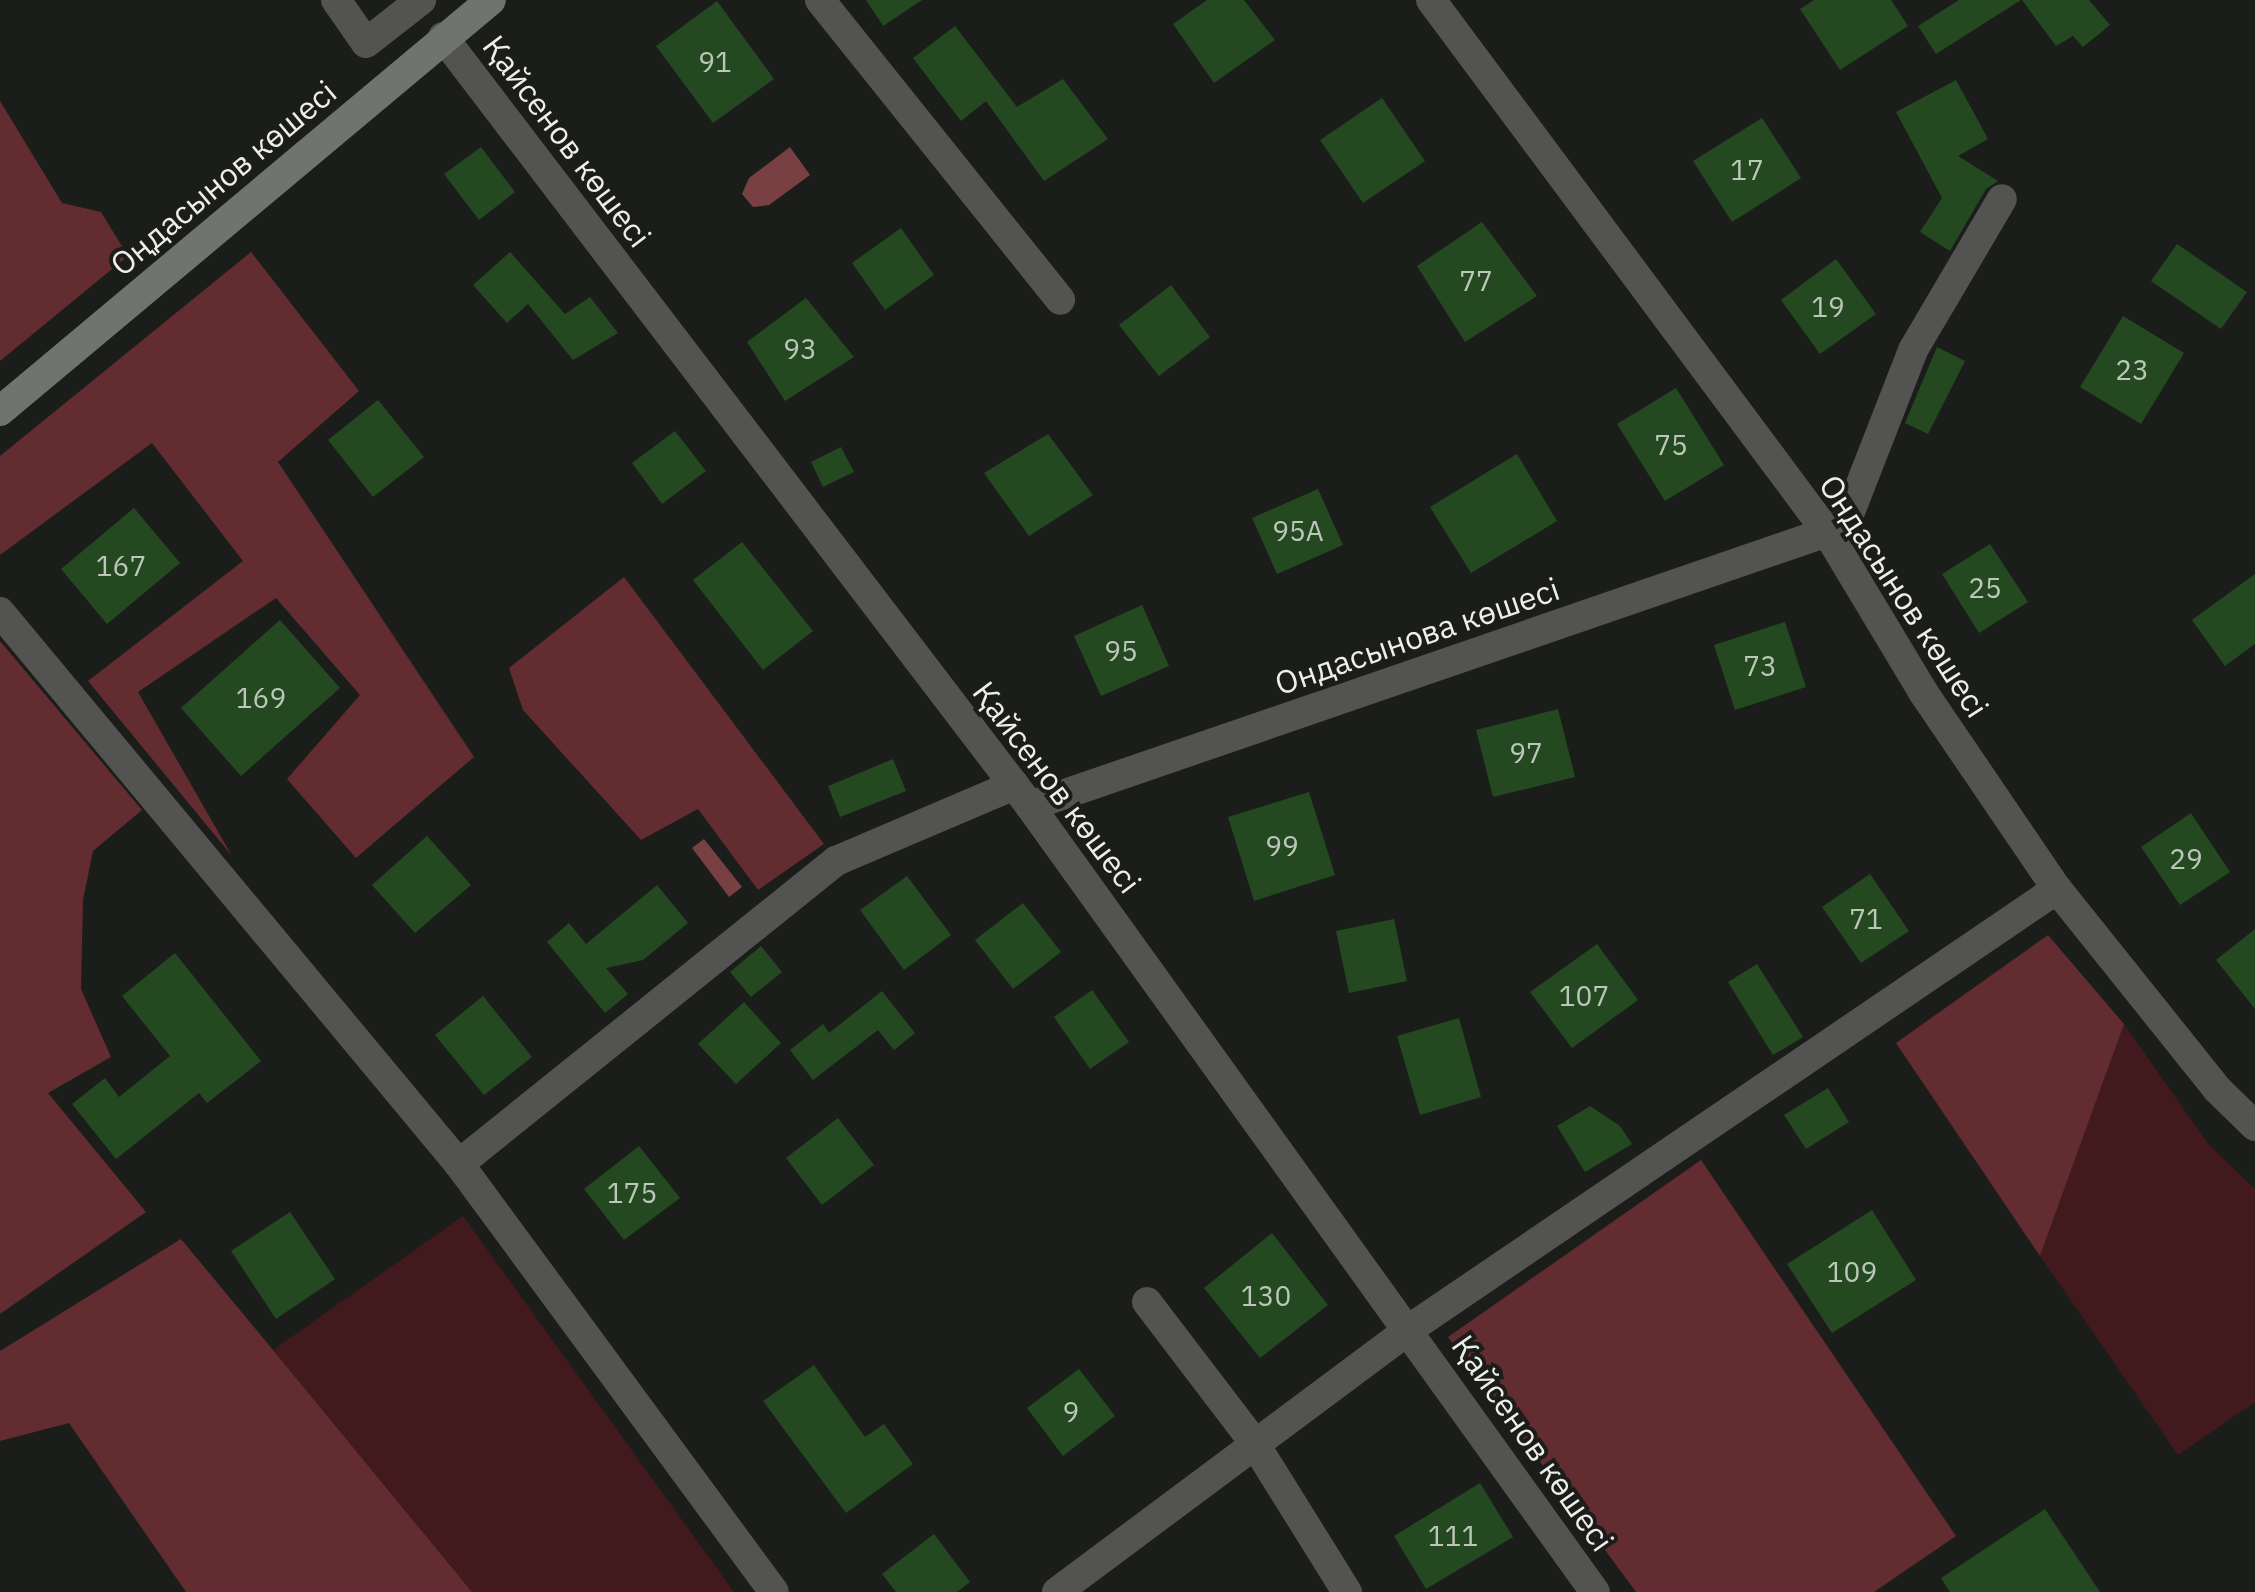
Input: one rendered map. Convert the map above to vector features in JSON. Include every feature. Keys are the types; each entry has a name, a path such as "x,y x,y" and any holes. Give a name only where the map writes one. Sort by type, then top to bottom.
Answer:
{"street":[{"path":"336,0 366,43 421,0"},
{"name":"Оңдасынов көшесі","path":"0,410 491,0"},
{"path":"820,0 1060,300"},
{"name":"Ондасынов көшесі","path":"1431,0 1827,532 1922,692 2057,889 2217,1089 2255,1126"},
{"name":"Қайсенов көшесі","path":"443,37 1022,796 1410,1328 1595,1592"},
{"path":"1827,532 1848,518 1913,350 2002,198"},
{"name":"Ондасынова көшесі","path":"458,1164 836,861 1022,796 1827,532"},
{"path":"0,612 458,1164 774,1592"},
{"path":"1057,1592 1410,1328 2057,889"},
{"path":"1146,1302 1253,1442 1346,1592"}],"shaded area":[{"path":"0,101 62,203 101,212 128,256 0,361"},
{"path":"790,147 810,175 769,205 753,207 742,194 749,178"},
{"path":"251,252 359,391 278,462 474,757 356,858 287,779 360,695 276,598 138,692 232,856 88,681 243,561 152,443 0,555 0,456"},
{"path":"624,577 824,844 758,890 698,809 641,840 523,710 509,668"},
{"path":"0,641 142,810 93,851 83,900 81,989 111,1057 48,1093 146,1212 0,1314"},
{"path":"704,839 742,887 729,897 692,848"},
{"path":"2048,935 2124,1024 2040,1256 1896,1043"},
{"path":"2124,1024 2209,1145 2255,1189 2255,1402 2178,1455 2040,1256"},
{"path":"1701,1160 1956,1536 1874,1592 1636,1592 1448,1337"},
{"path":"463,1216 734,1592 472,1592 273,1350"},
{"path":"181,1239 472,1592 186,1592 69,1423 0,1441 0,1351"}],"building":[{"path":"866,0 922,0 883,26"},
{"path":"1207,0 1244,0 1275,40 1214,83 1173,24"},
{"path":"1814,0 1891,0 1908,26 1840,70 1800,9"},
{"path":"1959,0 2021,0 1936,54 1918,26"},
{"path":"2022,0 2089,0 2110,25 2083,47 2073,36 2056,46"},
{"path":"717,1 774,79 713,123 656,46"},
{"path":"955,26 1017,107 1063,79 1108,139 1044,181 986,101 961,121 913,58"},
{"path":"1956,80 1988,139 1958,156 1998,181 1986,189 1950,251 1920,232 1942,198 1896,112"},
{"path":"1382,98 1425,161 1363,203 1320,140"},
{"path":"1762,118 1801,178 1732,222 1693,161"},
{"path":"481,147 515,192 479,220 444,174"},
{"path":"1482,222 1537,296 1465,342 1417,266"},
{"path":"901,228 934,275 885,310 852,263"},
{"path":"2177,244 2247,292 2221,329 2151,281"},
{"path":"510,252 565,314 590,297 618,333 573,360 528,304 507,323 473,285"},
{"path":"1836,259 1876,314 1820,354 1781,300"},
{"path":"1171,285 1210,337 1159,376 1119,325"},
{"path":"806,298 854,357 785,401 747,342"},
{"path":"2123,316 2184,353 2141,424 2080,387"},
{"path":"1937,347 1965,361 1928,434 1905,423"},
{"path":"1676,388 1724,465 1665,501 1617,424"},
{"path":"378,400 424,457 373,497 328,440"},
{"path":"675,431 706,471 662,504 632,463"},
{"path":"1048,434 1093,495 1029,536 984,473"},
{"path":"841,447 854,472 823,487 811,462"},
{"path":"1517,454 1557,521 1471,573 1430,507"},
{"path":"1318,489 1343,545 1277,574 1252,518"},
{"path":"134,508 180,563 107,624 61,569"},
{"path":"742,542 813,631 763,670 693,580"},
{"path":"1990,544 2028,602 1979,633 1942,574"},
{"path":"2255,574 2255,644 2225,666 2192,620"},
{"path":"1142,605 1169,666 1101,696 1074,636"},
{"path":"280,620 340,688 241,776 181,708"},
{"path":"1785,622 1806,687 1735,710 1714,645"},
{"path":"1558,709 1575,777 1493,797 1476,730"},
{"path":"893,759 906,791 840,817 828,786"},
{"path":"1309,792 1335,875 1254,901 1228,817"},
{"path":"2191,813 2230,872 2180,905 2141,847"},
{"path":"427,836 471,885 415,933 372,885"},
{"path":"1870,874 1909,931 1861,963 1822,907"},
{"path":"907,876 951,935 904,970 860,910"},
{"path":"657,885 688,923 643,960 606,968 628,994 605,1013 547,942 569,923 586,944"},
{"path":"1023,903 1061,952 1013,989 975,940"},
{"path":"1394,919 1407,981 1349,993 1336,931"},
{"path":"2255,929 2255,1009 2216,960"},
{"path":"1597,944 1638,1000 1572,1048 1530,992"},
{"path":"761,946 782,972 751,997 730,972"},
{"path":"175,953 261,1061 207,1103 199,1093 116,1159 72,1104 105,1078 119,1097 170,1056 122,996"},
{"path":"1757,964 1803,1037 1773,1055 1728,982"},
{"path":"1092,990 1129,1042 1090,1069 1054,1017"},
{"path":"882,991 915,1033 894,1050 878,1030 813,1080 790,1050 823,1024 829,1033"},
{"path":"483,996 532,1057 484,1095 435,1035"},
{"path":"744,1002 781,1043 736,1084 698,1044"},
{"path":"1459,1018 1481,1097 1420,1115 1397,1036"},
{"path":"1828,1088 1849,1122 1806,1149 1784,1115"},
{"path":"1590,1106 1620,1126 1632,1144 1585,1172 1557,1126"},
{"path":"838,1118 874,1165 822,1205 786,1158"},
{"path":"639,1146 680,1198 624,1240 584,1189"},
{"path":"1872,1210 1916,1280 1832,1333 1787,1264"},
{"path":"290,1212 335,1279 276,1319 231,1251"},
{"path":"1272,1233 1328,1305 1260,1358 1204,1288"},
{"path":"814,1365 865,1437 884,1424 913,1464 846,1513 763,1401"},
{"path":"1079,1369 1115,1416 1063,1456 1027,1408"},
{"path":"1480,1483 1513,1537 1426,1589 1394,1536"},
{"path":"2045,1509 2100,1592 1950,1592 1941,1578"},
{"path":"934,1534 970,1582 957,1592 896,1592 882,1574"}]}
